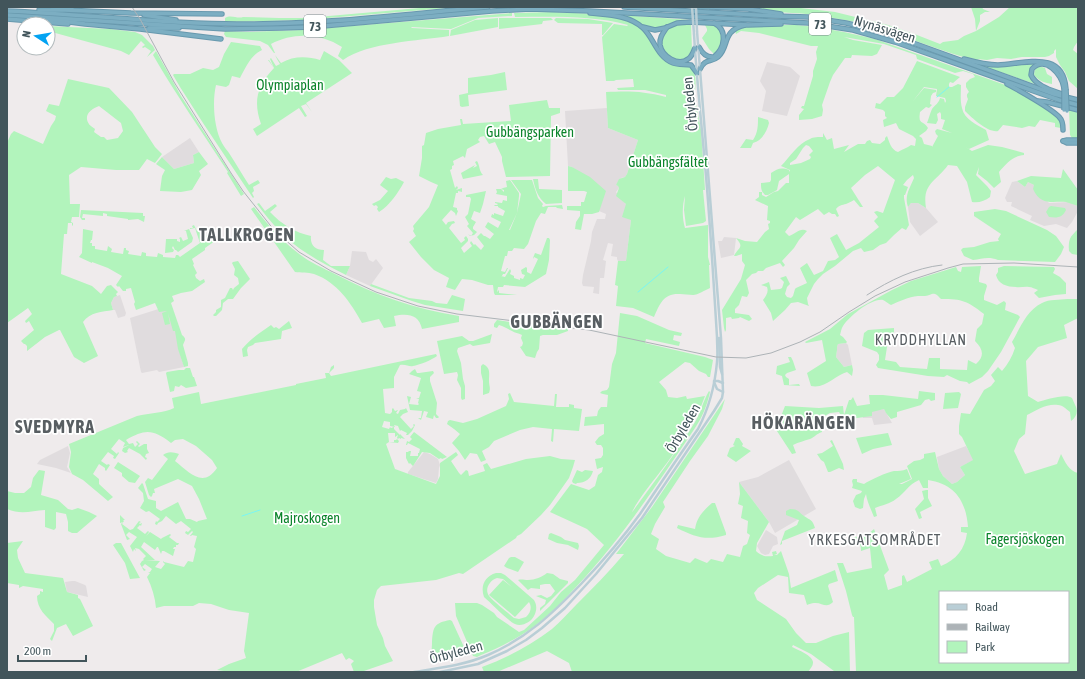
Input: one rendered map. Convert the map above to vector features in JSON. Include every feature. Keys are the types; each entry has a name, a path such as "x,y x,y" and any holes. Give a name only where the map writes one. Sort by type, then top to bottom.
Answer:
{"highway":[{"path":"52,7 95,11"},
{"name":"Nynäsvägen","path":"7,15 24,14 179,23 271,24 307,23 488,7"},
{"name":"Nynäsvägen","path":"624,7 822,18 880,31 1054,94 1078,99"},
{"path":"699,7 748,9"},
{"path":"742,7 757,11 798,17"},
{"path":"24,14 65,10 95,11 213,24"},
{"name":"Nynäsvägen","path":"7,11 24,14 205,28 282,28 512,10 560,10 820,24 853,30 895,42 1058,100 1078,105"},
{"path":"560,10 616,16 628,19 642,27 647,32 660,54 673,63 691,65 697,73"},
{"path":"24,14 50,20 134,28 221,39"},
{"path":"131,14 222,14"},
{"path":"7,19 45,23 85,24"},
{"path":"642,27 655,30 684,22 748,25 788,24 795,22"},
{"path":"667,27 662,34 660,43 662,49 667,56 674,60 683,62 691,57 697,48 709,57 714,57 718,53 723,43 724,34 720,27 713,23"},
{"path":"700,69 705,62 716,59 719,56 731,32 737,28 748,25"},
{"path":"134,28 205,28"},
{"path":"930,49 975,62 991,64 1040,61 1048,63 1062,73 1065,81 1065,110"},
{"path":"944,60 1009,85 1060,117 1063,130"},
{"path":"1065,88 1061,78 1053,68 1042,64 1036,65 1032,69 1031,75 1035,82 1078,99"},
{"path":"1036,101 1047,102 1078,110"}],"main road":[{"name":"Örbyleden","path":"440,672 489,660 518,645 542,628 574,599 642,518 718,405 723,392 716,261 700,69 694,34 692,7"},
{"name":"Örbyleden","path":"414,672 471,661 487,655 504,647 542,622 571,595 593,571 639,515 698,429 708,407 718,362 707,190 697,73 696,7"},
{"name":"Örbyleden","path":"718,338 720,367 723,376"},
{"path":"723,383 718,381 714,382 717,389 723,392"},
{"path":"471,661 472,665"}],"shaded area":[{"path":"767,62 790,67 800,76 787,116 762,111 766,91 760,81"},
{"path":"607,108 608,128 638,140 627,174 625,177 621,178 616,185 619,188 616,192 626,204 631,220 626,261 618,261 617,257 611,256 613,244 608,243 603,260 606,261 604,278 600,278 599,294 593,293 594,287 583,286 582,283 592,232 597,219 605,219 606,214 599,211 605,191 572,167 568,166 565,111"},
{"path":"190,138 199,152 193,155 194,163 174,169 162,157"},
{"path":"1017,181 1025,187 1028,182 1034,185 1049,203 1068,202 1078,206 1078,211 1067,228 1056,224 1044,226 1030,220 1032,216 1011,206 1012,202 1007,202 1005,198 1012,182"},
{"path":"911,203 918,203 926,208 938,222 920,236 910,222 908,207"},
{"path":"724,237 736,238 734,255 721,258 718,241 722,241"},
{"path":"352,251 366,252 369,260 373,262 376,259 383,268 370,286 346,275 350,266"},
{"path":"120,295 126,313 125,316 118,318 111,303 114,297"},
{"path":"168,306 178,329 178,347 184,367 159,372 157,370 142,373 130,318"},
{"path":"846,343 848,345 852,365 844,367 836,357 838,344"},
{"path":"884,409 892,423 874,425 872,418 863,418 862,412"},
{"path":"68,446 70,453 67,467 71,473 37,464 40,460"},
{"path":"966,446 974,460 960,467 965,475 957,482 952,484 943,476 939,469 937,457"},
{"path":"424,452 438,459 440,465 436,483 408,474"},
{"path":"789,460 816,509 775,533 769,522 739,482 758,477"},
{"path":"766,530 777,537 778,544 773,546 769,554 765,555 761,553 757,546"},
{"path":"75,581 86,586 88,597 67,592 65,582"}],"green space":[{"path":"431,7 460,7 303,20 225,22 225,18 230,16 306,18"},
{"path":"745,7 792,7 835,12 888,25 940,44 943,42 958,40 976,31 999,17 1010,7 1078,7 1078,41 1073,50 1078,54 1078,89 1069,81 1060,65 1056,57 1056,49 1054,53 1045,57 1022,57 1011,59 997,58 987,60 977,59 983,62 952,54 891,32 860,23 815,15"},
{"path":"971,7 982,7 990,12 985,12 980,15 980,21 976,31 975,19"},
{"name":"Gubbängsfältet","path":"553,12 595,14 628,20 635,23 647,33 659,54 691,66 695,75 696,84 694,103 696,104 701,130 705,190 703,190 706,221 703,223 686,226 684,210 685,196 683,216 685,228 708,225 710,288 695,295 675,294 666,297 658,307 654,317 633,308 616,306 618,286 615,285 618,261 626,261 631,220 622,217 626,204 616,196 619,188 616,185 619,179 625,177 627,174 638,140 608,128 606,92 636,92 666,97 666,95 645,90 618,90 617,88 634,87 633,79 606,81 602,37 614,24 628,25 586,18 515,17 514,13"},
{"path":"512,13 512,16 478,18 451,29 411,27 449,30 449,36 394,43 366,49 343,60 338,56 342,47 334,42 316,37 298,36 280,40 271,44 274,53 268,45 260,41 226,37 224,34 225,31 250,32 301,30"},
{"path":"620,15 691,21 662,28 650,29"},
{"path":"498,18 498,27 450,36 451,30 475,20"},
{"path":"499,18 551,18 553,20 543,21 542,24 499,29"},
{"path":"556,18 588,19 613,23 602,35 602,24 558,23 554,20"},
{"path":"691,23 692,50 689,57 681,60 674,59 664,50 662,43 663,37 666,31 675,25"},
{"path":"702,23 714,24 720,29 721,42 715,55 702,38 707,29"},
{"path":"776,25 815,27 875,39 1011,87 1056,115 1059,118 1061,128 1055,127 1055,123 1040,120 1035,127 1029,126 1022,128 1003,125 998,131 990,130 980,124 965,111 968,99 967,95 969,92 966,87 966,83 975,77 973,74 963,71 955,73 917,59 916,55 884,44 844,37 882,45 877,54 872,56 852,55 851,58 845,58 830,82 822,105 822,116 812,119 799,120 799,115 804,109 801,108 804,106 813,76 818,46 811,46 759,33 741,31 736,34 735,30 746,26"},
{"path":"56,26 110,29 135,32 142,35 155,50 147,57 151,51 145,47 142,47 145,45 141,41 129,55 121,51 56,33"},
{"path":"231,42 260,46 262,50 252,58 240,78 232,76 229,85 226,87 216,85 214,99 214,115 219,137 249,185 258,180 260,183 253,187 253,198 173,75 190,74 203,68 213,70 219,67"},
{"path":"156,51 181,96 244,194 241,196 227,173 228,172 153,55"},
{"name":"Olympiaplan","path":"324,51 339,60 352,73 306,103 312,112 306,104 301,106 307,116 305,117 299,108 257,136 253,129 261,124 257,108 258,94 264,81 274,68 270,59 271,58 276,66 280,64 275,55 281,63 300,57 320,60"},
{"path":"917,61 960,77 953,83 950,82 949,87 958,84 961,85 961,102 963,112 971,121 986,130 989,140 969,149 964,146 972,151 988,145 1002,147 1024,153 1024,155 1016,157 1004,166 999,172 1001,182 994,188 978,174 979,167 976,175 991,191 990,197 979,202 972,202 967,182 957,166 948,165 928,188 925,200 926,208 918,203 911,203 908,207 907,196 914,178 913,175 903,185 908,187 904,195 909,225 906,230 902,228 886,243 873,250 864,252 861,248 853,251 823,274 814,284 807,298 809,306 798,302 791,303 773,321 771,313 763,300 768,289 767,287 761,285 769,282 771,290 780,289 782,288 784,282 780,278 786,276 790,284 787,287 785,294 787,297 791,298 796,288 807,283 800,268 807,263 814,275 823,271 828,261 835,260 839,257 830,238 837,234 846,250 859,243 879,227 874,221 878,217 874,212 877,211 883,213 895,180 878,166 865,175 851,188 863,207 860,207 854,200 847,204 841,205 836,209 839,216 837,217 835,214 829,212 824,215 818,209 800,220 796,217 785,232 789,236 800,230 807,231 782,261 785,265 783,267 780,263 766,268 763,271 758,271 752,274 746,280 749,293 747,297 742,296 739,305 735,309 735,313 749,315 752,319 749,321 740,317 732,319 731,317 726,318 725,332 722,310 741,279 745,265 742,261 742,254 734,256 740,247 739,241 736,238 745,241 757,242 769,229 768,224 770,221 767,220 768,206 755,200 759,197 759,192 762,192 762,195 766,197 778,191 786,183 789,183 789,174 779,181 777,190 768,195 765,195 763,192 761,183 770,182 771,173 777,170 786,169 789,170 789,172 790,170 781,166 794,151 806,141 816,137 823,137 823,133 827,140 832,138 834,149 849,145 844,152 858,144 865,144 870,140 872,143 880,144 887,136 892,147 898,152 911,145 915,146 916,139 899,129 896,123 884,127 883,120 887,118 885,116 885,112 875,108 876,103 880,104 887,97 894,97 903,88","holes":["924,87 937,89 936,96 945,98 946,101 945,103 944,99 940,98 938,103 932,109 927,123 936,124 938,120 937,114 940,112 941,119 945,120 942,129 952,133 937,129 935,131 938,136 932,147 924,144 922,138 919,136 928,128 920,121 920,112 926,107 929,108 932,105 930,104 931,96 936,92 936,90 924,88 913,101","806,145 813,151 809,155 811,157 810,159 801,163 790,165 790,163 796,159"]},
{"path":"1041,63 1032,67 1029,76 1038,85 977,64 999,66"},
{"path":"1039,66 1045,68 1047,74 1052,77 1052,84 1038,79 1034,75 1035,68"},
{"path":"505,72 507,90 468,95 469,106 460,106 459,95 468,93 468,78"},
{"path":"68,79 109,88 132,112 155,147 162,154 155,163 147,159 139,170 81,167 69,175 70,204 80,204 79,217 72,217 71,222 73,223 73,226 72,223 68,223 67,234 64,234 61,274 92,286 101,294 107,286 111,285 118,292 116,294 117,296 114,297 111,303 113,310 93,314 83,322 98,356 84,363 74,357 60,330 45,337 27,351 27,346 21,341 34,330 29,321 26,323 25,321 32,314 28,308 7,323 7,143 14,131 43,144 56,116 46,111 49,104 59,106","holes":["99,106 121,123 123,131 118,138 107,140 94,132 95,129 87,121 87,115"]},
{"name":"Gubbängsparken","path":"547,100 549,108 560,108 560,113 551,116 550,176 506,177 502,157 495,142 489,144 484,136 480,137 478,140 480,142 467,149 465,158 463,156 453,161 454,165 450,170 455,188 457,186 458,188 456,190 462,188 462,192 458,191 458,193 456,193 453,207 457,208 458,211 456,216 451,210 442,220 446,225 448,222 454,221 455,223 449,228 461,243 465,240 464,238 466,236 468,239 468,241 461,248 464,253 472,246 470,243 471,241 481,250 484,246 477,237 481,233 490,239 494,234 485,227 488,222 498,228 501,222 491,217 494,213 503,216 505,211 498,206 494,206 498,204 495,202 502,203 503,200 507,201 507,196 496,194 496,189 507,187 506,181 510,180 519,193 517,213 521,194 511,180 532,180 538,198 543,204 543,207 562,205 563,209 548,207 545,214 541,213 536,221 528,244 524,249 514,248 512,251 508,251 501,271 505,272 508,268 505,274 501,276 505,277 510,269 510,274 514,276 514,278 520,280 520,278 523,279 525,275 522,274 521,270 526,267 527,272 531,274 538,259 534,257 533,259 535,253 541,255 547,238 549,238 549,260 546,274 525,287 504,285 503,287 498,287 497,292 499,290 499,293 517,295 495,295 493,285 472,280 462,279 455,290 446,287 449,278 434,270 409,242 416,236 413,231 413,226 429,207 438,185 419,176 422,146 424,145 426,133 438,129 461,125 460,119 462,119 463,124 511,121 509,105"},
{"path":"1069,108 1078,111 1078,138 1072,138 1070,135"},
{"path":"758,117 768,120 769,123 765,132 759,140 753,143 751,148 740,148 746,139 753,140 755,137"},
{"path":"199,152 208,164 199,171 201,175 192,190 181,192 160,191 162,176 165,170 156,164 162,157 174,169 194,163 193,155"},
{"path":"477,161 483,175 463,179 461,173 475,165 473,168 477,166 475,162"},
{"path":"568,166 590,177 606,191 599,212 584,214 581,230 575,229 576,222 580,216 580,211 567,210 567,206 581,206 581,202 584,202 587,192 568,191"},
{"path":"1063,169 1078,190 1078,206 1066,202 1047,202 1039,198 1033,189 1034,185 1028,182 1025,187 1017,181 1031,176 1061,178"},
{"path":"386,177 391,179 396,178 404,182 387,206 379,212 377,209 378,207 372,204 380,200 388,191 380,185"},
{"path":"533,179 538,179 539,189 562,190 562,203 546,204 537,193"},
{"path":"486,191 480,213 474,211 471,219 476,222 473,229 477,232 471,236 473,233 467,226 469,224 465,217 468,214 471,199 470,197 466,197 466,195"},
{"path":"259,203 265,211 275,204 277,206 270,212 289,227 300,233 311,236 312,244 318,249 324,250 323,260 331,266 350,266 346,275 300,249 268,218 257,204"},
{"path":"1051,206 1065,208 1066,210 1063,215 1059,217 1049,217 1046,212"},
{"path":"254,207 280,237 311,262 350,282 380,295 411,305 459,316 459,322 422,329 418,320 412,316 403,315 394,316 396,326 384,328 379,319 362,323 348,301 330,282 314,274 295,272 251,209"},
{"path":"995,209 1006,211 1047,230 1056,236 1064,247 1055,262 998,260 988,258 973,260 964,256 961,250 963,248 999,241 998,239 1001,234 974,216 974,212"},
{"path":"81,210 143,213 143,216 145,216 144,222 138,219 128,220 107,216 107,214 103,213 103,216 83,214 82,218 85,218 85,220 82,220 80,217"},
{"path":"194,225 203,237 210,234 215,241 192,259 197,273 195,275 196,278 200,281 204,279 205,282 192,291 172,296 174,301 171,303 182,335 185,339 183,345 188,366 184,367 178,349 175,331 173,331 168,313 170,324 165,325 162,313 167,311 159,312 155,303 136,310 131,288 123,291 116,285 122,276 108,268 79,257 82,253 83,229 93,231 92,240 90,243 92,243 92,246 95,246 95,249 107,251 108,246 112,249 111,252 123,254 124,248 126,248 126,250 129,251 128,254 141,256 142,252 146,253 146,256 157,257 158,253 163,255 163,257 175,258 176,255 178,255 180,257 200,243 195,228 190,229 193,228 192,226"},
{"path":"189,229 193,238 192,242 178,252 173,246 173,252 165,253 166,239 177,239 177,241 180,242 179,238 181,237 183,241 188,239 186,231 184,231"},
{"path":"1078,229 1078,255 1072,254 1069,251 1069,241"},
{"path":"238,261 250,279 233,299 228,299 223,303 222,310 214,316 213,315 216,310 221,307 221,300 225,298 230,288 233,290 239,284 238,278 234,275 235,269 232,263"},
{"path":"981,266 979,282 986,284 987,286 984,300 997,305 1004,301 1006,303 1005,310 1020,317 1001,352 982,377 969,384 947,375 944,377 928,376 878,368 876,365 879,360 879,355 877,352 862,346 864,333 868,330 894,328 894,334 887,336 885,360 896,362 900,367 927,369 929,358 940,358 940,369 967,370 968,360 976,364 981,358 982,352 975,341 977,329 982,324 984,314 973,306 960,300 941,299 933,294 911,297 891,305 883,300 878,300 861,309 850,318 841,329 840,335 847,342 838,344 837,347 836,357 844,367 852,365 852,376 847,372 821,386 811,386 807,373 826,361 822,340 805,342 830,329 848,314 911,281 956,267 958,271 961,272 962,267"},
{"path":"1004,266 1054,267 1055,269 1053,273 1066,283 1066,294 1039,298 1034,293 1038,290 1027,287 1006,286 999,281 996,275 998,268"},
{"path":"371,284 409,298 432,301 436,303 447,304 452,295 465,299 463,311 425,305 370,286"},
{"name":"Fagersjöskogen","path":"1078,299 1078,318 1064,325 1067,338 1038,347 1026,361 1028,396 1038,402 1055,397 1069,397 1072,398 1077,411 1076,415 1071,421 1070,412 1064,407 1054,405 1042,407 1027,415 1025,434 1019,439 1014,451 1025,474 1057,464 1061,454 1070,468 1078,473 1078,672 856,672 854,617 852,615 837,563 843,563 847,573 872,568 870,548 861,551 860,544 853,541 854,537 866,536 874,529 889,570 884,575 888,590 902,585 902,576 904,575 907,582 932,569 929,562 938,559 941,566 951,561 962,549 966,539 967,533 961,532 961,527 968,527 965,509 962,502 952,490 945,485 928,480 928,488 923,488 919,480 912,484 894,501 875,508 877,516 874,517 866,494 863,508 860,509 855,507 853,501 856,495 862,491 852,488 853,479 857,479 857,482 864,484 887,473 907,469 911,479 899,484 902,484 912,479 907,466 914,461 924,458 924,454 935,452 939,469 943,476 952,484 957,482 965,475 960,467 973,460 962,437 959,434 961,413 970,414 984,390 991,386 995,381 991,375 998,367 1002,371 1006,366 1015,348 1012,342 1024,320 1037,306 1051,300"},
{"path":"620,313 637,316 669,330 682,333 681,336 674,335 673,340 680,342 679,346 646,339 645,343 713,360 710,377 699,371 690,363 685,362 659,382 666,390 668,397 677,398 686,396 687,399 705,396 697,416 686,435 641,497 632,512 688,434 697,418 709,391 708,401 695,428 639,510 609,549 572,592 550,613 526,632 477,657 473,656 456,616 455,603 477,603 482,605 519,632 524,630 550,606 561,592 575,580 604,545 587,529 550,512 571,484 589,490 595,486 598,475 602,472 603,467 597,469 595,459 601,458 603,455 603,448 595,442 604,434 604,424 584,426 585,417 597,416 601,407 607,407 608,395 600,393 607,390 609,387 612,364 616,353"},
{"path":"497,320 531,325 568,327 568,331 557,335 540,336 539,349 535,358 526,356 520,347 523,343 521,338 522,335 501,325 497,328 494,327"},
{"path":"289,321 292,328 282,331 281,339 255,343 248,347 248,356 243,357 242,349 248,342 271,325 274,328 276,327 279,329"},
{"path":"492,334 490,343 473,346 470,344 458,348 457,351 461,363 465,386 465,399 462,400 461,388 457,380 457,372 444,374 437,341 462,336 469,341 473,341"},
{"name":"Majroskogen","path":"436,354 437,356 435,358 419,365 400,365 394,377 394,388 383,389 385,413 390,414 393,408 395,411 398,410 396,413 398,414 400,410 406,408 408,412 400,417 411,429 414,424 415,425 412,431 406,435 407,433 401,430 400,431 398,426 390,426 390,422 384,421 382,427 389,429 390,427 394,427 399,435 400,434 405,439 398,439 398,435 395,437 395,433 388,433 389,442 386,444 395,469 436,484 440,476 440,463 456,452 458,455 451,461 461,475 466,470 468,471 469,476 485,471 483,465 487,463 491,469 526,459 550,456 561,459 575,460 569,478 550,505 521,534 463,574 459,573 436,580 381,586 377,590 374,600 374,607 377,625 385,646 393,661 361,672 354,672 351,664 354,661 349,658 346,660 342,653 296,672 231,672 217,670 246,658 244,651 249,613 229,610 211,604 199,603 193,606 164,606 156,608 153,592 147,577 150,573 148,572 152,569 145,564 142,567 146,570 144,571 140,564 146,556 139,549 135,548 136,551 134,549 133,552 130,546 137,537 129,532 126,535 130,539 127,540 121,524 123,522 120,523 120,515 125,520 123,520 124,521 122,524 130,530 133,529 139,521 141,522 139,523 140,524 142,523 141,526 140,525 137,528 145,534 148,531 149,532 146,536 150,532 161,539 170,534 171,535 169,537 179,543 173,549 175,549 173,556 164,551 162,551 161,554 158,547 155,550 144,542 141,547 155,560 145,560 160,561 155,567 161,569 165,564 163,562 164,561 184,567 188,561 193,562 196,549 194,547 197,536 190,536 193,532 192,531 188,535 185,533 186,531 188,532 191,529 181,521 176,524 166,516 157,525 155,524 156,521 157,522 160,519 149,511 146,512 140,508 144,501 143,493 138,488 142,483 148,499 156,501 156,508 161,511 178,502 186,519 197,522 207,519 192,486 178,479 154,489 155,493 153,493 151,497 145,482 148,478 152,480 168,459 163,455 169,452 179,454 175,461 191,474 201,478 212,474 217,468 212,460 196,446 183,439 175,440 171,443 159,435 144,432 126,440 129,444 133,443 135,447 138,444 136,442 137,441 140,444 138,446 139,447 147,444 149,453 146,454 146,460 140,454 129,448 127,451 128,452 125,453 122,451 123,448 129,445 123,447 125,443 119,439 111,449 117,454 118,452 119,453 115,459 113,458 114,456 108,452 101,461 107,465 110,465 106,471 105,468 99,464 93,474 99,479 99,484 113,497 108,501 83,480 72,474 69,467 71,452 69,444 137,416 166,411 174,408 172,398 199,392 201,404 326,378 325,373 329,373 331,376"},
{"path":"788,357 791,357 796,370 785,375 789,379 789,385 799,384 800,386 784,385 782,376 776,374 777,366 790,362"},
{"path":"483,364 489,371 490,388 489,393 483,395 481,366"},
{"path":"334,365 334,368 329,373 331,367"},
{"path":"186,368 190,368 197,386 186,388 181,385 179,387 175,386 174,391 170,392 166,373 184,370"},
{"path":"415,369 417,373 433,371 434,373 430,377 430,381 437,403 436,414 439,417 438,418 434,415 433,419 426,417 428,412 424,411 421,420 418,418 421,418 422,411 410,410 407,396 411,397 409,404 418,405 419,399 416,398 419,398 421,392 417,391 421,378 409,374"},
{"path":"919,391 935,393 935,400 925,400 921,405 897,412 897,417 891,419 884,409 872,412 872,416 844,421 839,412 830,413 821,418 822,432 810,439 793,445 796,453 792,454 775,428 785,406 819,408 843,406 844,415 849,400 853,397 857,406 870,404 869,395 918,399"},
{"path":"959,392 961,394 958,408 943,409 945,393"},
{"path":"510,393 514,402 554,406 555,394 557,394 556,407 569,407 569,404 574,405 574,408 582,409 579,431 554,429 553,442 551,441 552,429 533,427 520,430 494,441 489,447 482,451 486,460 481,462 477,454 470,453 465,460 452,443 460,434 447,424 448,421 450,420 463,423 477,419 506,406 509,399 508,394"},
{"path":"725,399 722,409 708,436 663,502 665,507 651,534 659,539 656,549 666,556 690,563 695,558 707,563 711,559 723,562 727,554 740,557 743,546 747,544 750,535 747,533 748,521 741,518 743,506 738,504 740,494 739,482 769,522 757,543 756,551 762,555 773,556 772,552 776,551 777,554 774,555 777,555 781,551 789,574 791,588 835,570 838,581 829,584 828,586 833,602 828,605 812,603 807,605 804,595 789,593 788,577 778,575 758,588 754,593 757,600 786,619 796,633 806,643 816,643 833,636 849,632 850,672 834,671 811,654 793,645 792,647 813,660 808,672 572,672 569,663 547,651 497,672 484,672 482,667 501,660 518,651 552,629 618,561 624,554 616,554 652,507"},
{"path":"414,432 447,457 439,459 430,453 422,452 413,466 410,463 409,464 406,458 406,452 411,451 410,456 418,456 420,449 408,443 406,445 407,441 409,442 412,439 410,437"},
{"path":"888,433 892,445 873,449 862,454 856,438"},
{"path":"736,438 739,438 743,444 742,446 751,451 736,462 727,456 730,448 735,446 733,445"},
{"path":"397,439 399,441 398,443 389,442 394,442 394,440"},
{"path":"832,440 843,464 844,470 839,468 828,472 824,462 817,454 822,453 833,446 830,441"},
{"path":"118,462 140,476 135,483 129,482 122,476 122,473 114,468"},
{"path":"39,470 45,471 41,495 58,500 68,509 72,510 78,508 97,516 77,533 72,533 68,531 66,514 56,512 56,528 54,530 45,527 45,510 21,512 7,509 7,491 24,493 31,487 33,478"},
{"path":"577,470 582,472 585,470 593,471 587,480 576,484 572,481"},
{"path":"928,490 928,498 932,506 920,512 922,518 919,519 915,509 924,499 922,491"},
{"path":"712,503 715,503 726,535 706,538 689,534 677,528 678,525 695,529 701,514"},
{"path":"790,509 797,510 811,520 815,528 782,541 782,544 780,545 785,531 797,525 799,520 786,515 786,511"},
{"path":"551,533 565,540 578,543 578,550 568,545 557,543 548,539 549,534"},
{"path":"23,541 17,550 18,558 25,573 63,578 67,592 78,595 78,598 80,599 93,626 73,636 66,624 57,628 52,641 50,639 54,631 54,624 42,612 37,601 37,596 40,594 40,591 43,592 43,589 23,586 19,588 19,585 7,583 7,543"},
{"path":"116,543 121,543 140,578 130,579 125,563 113,545"},
{"path":"511,557 515,557 524,562 518,572 504,566"},
{"path":"501,573 505,575 534,600 536,610 531,620 523,624 515,624 484,597 484,582 492,574","holes":["494,579 503,579 512,587 503,580 489,595 515,617 529,602 530,610 526,617 519,619 514,618 489,596 487,591 488,585"]},
{"path":"547,573 553,574 560,579 568,581 568,583 540,611 540,608 545,604 546,600 536,596 541,595 547,598 555,591 550,584 540,585 540,589 531,588 528,590 518,580 533,579 541,577"},
{"path":"450,620 452,621 464,647 461,651 448,658 435,661 432,656 432,637 435,626"}],"waterway":[{"path":"937,97 949,87"},
{"path":"638,292 668,267"},
{"path":"242,516 260,510"}],"railway":[{"path":"132,7 174,82 231,173 243,191 274,230 299,252 331,271 376,292 418,306 457,314 589,330 716,357 746,358 771,353 800,342 820,332 875,296 905,282 948,268 963,264 1014,263 1078,267"},
{"path":"867,295 885,284 912,272 942,265"}],"district":[{"name":"TALLKROGEN","path":"247,234"},
{"name":"GUBBÄNGEN","path":"557,321"},
{"name":"KRYDDHYLLAN","path":"921,339"},
{"name":"HÖKARÄNGEN","path":"804,422"},
{"name":"SVEDMYRA","path":"55,426"},
{"name":"YRKESGATSOMRÅDET","path":"875,539"}]}
